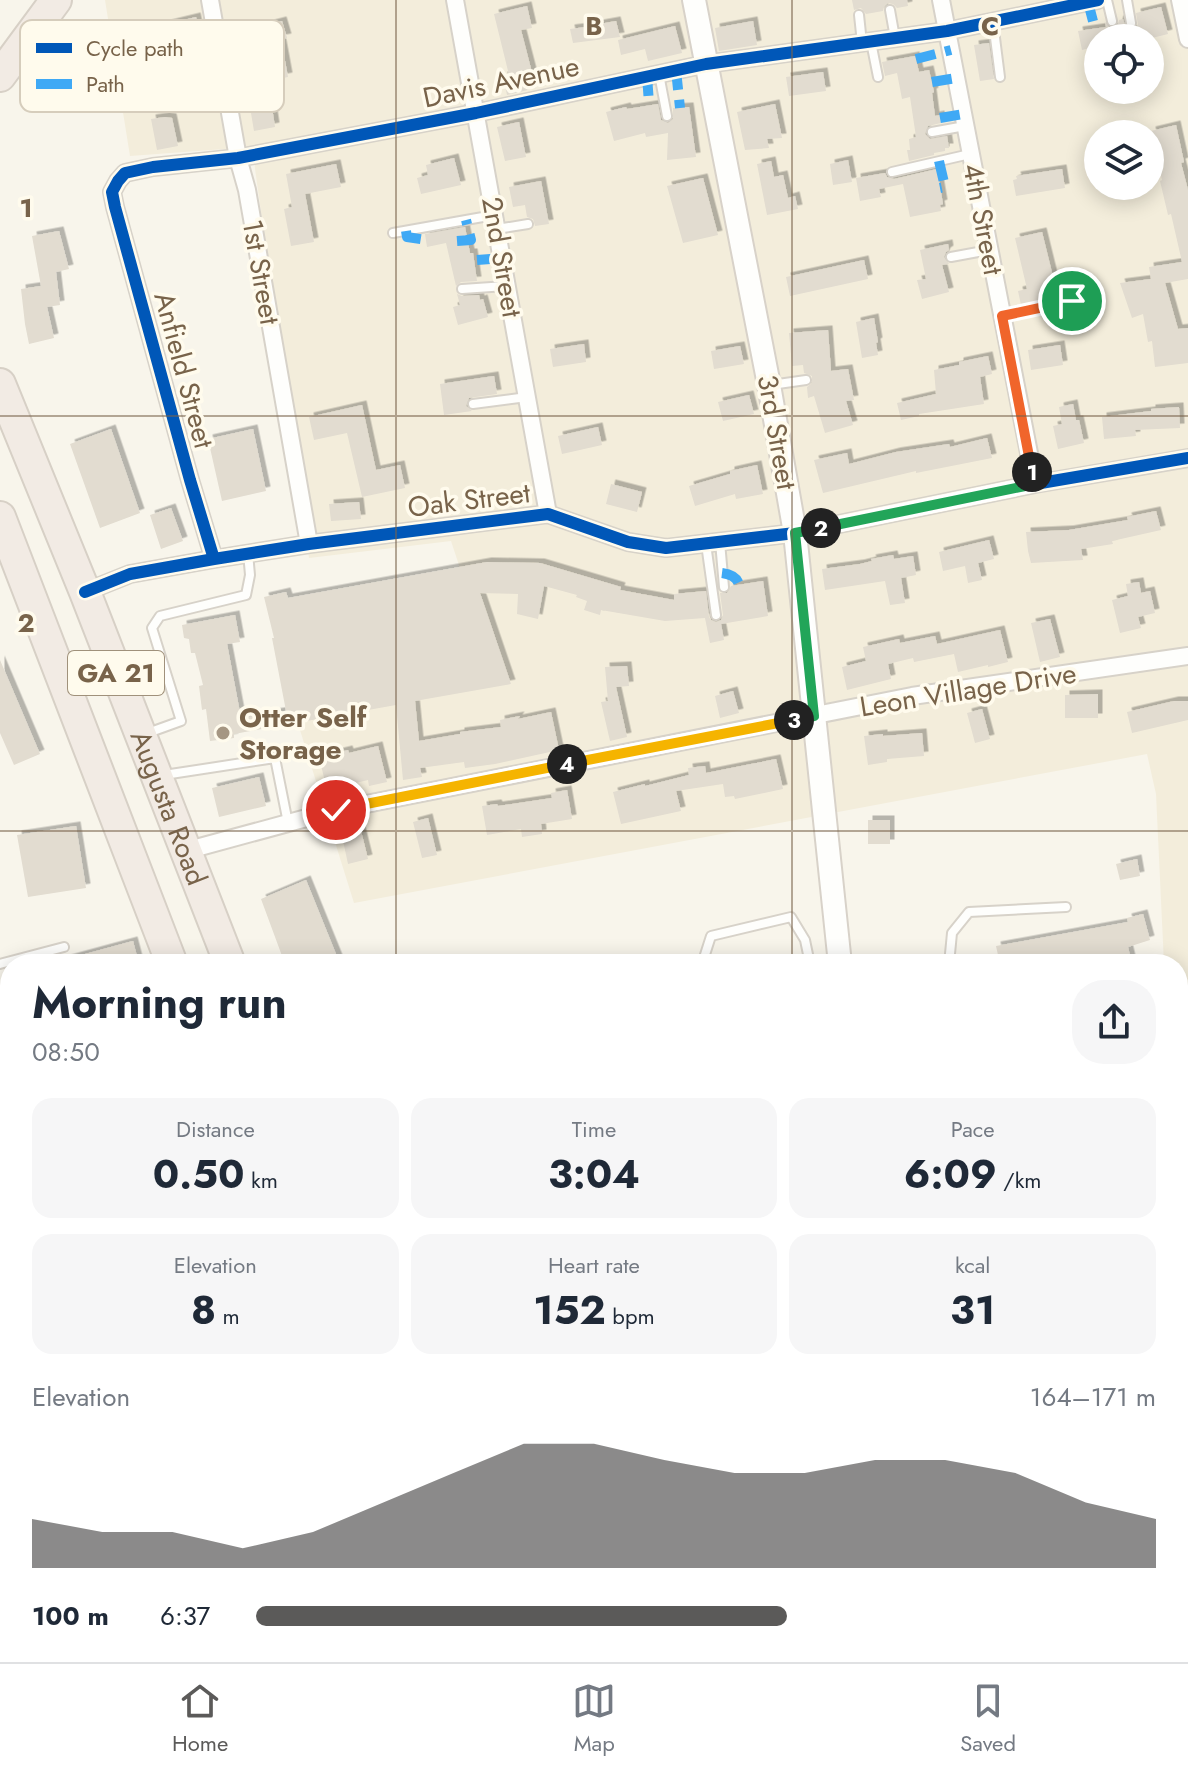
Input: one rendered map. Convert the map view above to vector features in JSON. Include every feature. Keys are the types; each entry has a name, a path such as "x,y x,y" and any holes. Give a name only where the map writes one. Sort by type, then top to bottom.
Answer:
{"highway":[{"path":"41,20 56,0"},
{"path":"0,76 20,49"},
{"name":"Augusta Road","path":"0,384 226,954"},
{"path":"0,517 48,640"},
{"path":"0,543 48,640"},
{"name":"Augusta Road","path":"48,640 168,954"}],"street":[{"name":"1st Street","path":"210,0 214,20"},
{"name":"2nd Street","path":"455,0 548,514"},
{"name":"3rd Street","path":"694,0 795,533 839,954"},
{"name":"4th Street","path":"941,0 971,154 978,220 989,250 1035,484"},
{"name":"Davis Avenue","path":"112,192 125,173 153,167 238,158 476,113 706,64 947,31 1098,0"},
{"path":"1180,0 1188,39"},
{"name":"1st Street","path":"230,112 247,190 309,544"},
{"name":"Anfield Street","path":"112,192 214,559"},
{"name":"Oak Street","path":"85,592 130,574 248,553 548,514 628,542 666,548 713,543 795,533 1035,484 1188,458"},
{"name":"Leon Village Drive","path":"185,851 336,810 912,696 1188,656"}],"lane":[{"path":"1107,0 1112,21"},
{"path":"1127,0 1131,23"},
{"path":"890,10 895,38"},
{"path":"859,15 878,77"},
{"path":"993,22 1000,77"},
{"path":"659,74 667,116"},
{"path":"932,132 966,125"},
{"path":"892,172 971,154"},
{"path":"393,233 496,222 528,224"},
{"path":"951,257 989,250"},
{"path":"462,289 507,286"},
{"path":"1002,316 1072,301"},
{"path":"769,385 806,380"},
{"path":"473,404 527,397"},
{"path":"713,543 724,587"},
{"path":"713,543 716,615"},
{"path":"141,735 181,721 152,628 160,616 246,595 250,575 248,553"},
{"path":"156,776 275,758 288,823"},
{"path":"950,954 952,933 969,912 1066,907"},
{"path":"705,954 711,936 791,917 805,940 808,954"},
{"path":"38,954 64,947"}],"shaded area":[{"path":"105,0 1188,0 1188,954 1164,954 1156,794 1147,754 354,903 295,714 496,677 451,541 309,558 252,147 130,156 123,112 284,112 284,20 108,20"}],"building":[{"path":"852,0 907,0 908,6 897,8 888,3 883,11 866,14 861,8 854,10"},
{"path":"527,6 532,28 521,30 536,88 507,95 503,76 509,75 494,14"},
{"path":"1161,7 1168,34 1164,35 1164,24 1138,24 1136,13"},
{"path":"616,21 620,37 573,43 570,29"},
{"path":"753,21 757,45 719,51 715,28"},
{"path":"675,26 682,53 648,61 645,49 621,55 618,40"},
{"path":"1084,30 1084,50 1082,50 1078,31"},
{"path":"989,43 994,79 980,81 974,45"},
{"path":"284,55 288,77 284,78"},
{"path":"915,56 919,72 929,70 935,116 940,115 941,123 928,126 925,134 930,139 947,136 949,148 909,161 909,139 916,137 910,97 902,99 897,73 885,76 882,62"},
{"path":"823,72 826,91 789,96 786,77"},
{"path":"658,104 661,120 668,123 673,119 673,108 689,107 696,157 667,160 668,133 646,137 645,133 614,141 606,112"},
{"path":"775,104 782,138 767,139 769,148 745,150 737,112"},
{"path":"251,112 273,112 275,127 254,131"},
{"path":"172,118 178,146 157,150 151,119"},
{"path":"519,122 526,157 505,161 497,127"},
{"path":"1176,125 1188,190 1188,279 1165,283 1178,329 1188,328 1188,363 1155,367 1152,341 1148,342 1143,314 1132,318 1120,283 1151,279 1149,267 1182,262 1171,214 1168,215 1164,198 1164,128"},
{"path":"454,158 461,185 421,194 417,178 428,175 426,165"},
{"path":"848,160 852,182 833,185 830,164"},
{"path":"771,161 774,177 783,175 788,198 795,196 798,209 767,215 757,164"},
{"path":"336,164 341,187 305,194 314,242 291,246 284,209 292,207 286,174"},
{"path":"937,169 943,204 940,205 941,211 910,217 903,184 879,189 881,197 860,201 856,178 885,173 894,179"},
{"path":"1062,169 1065,188 1016,196 1013,180 1017,179 1016,176"},
{"path":"703,178 718,235 683,243 667,186"},
{"path":"541,181 549,224 535,226 533,219 527,217 525,205 513,207 509,187"},
{"path":"465,227 477,281 461,282 456,286 446,243 427,247 425,234"},
{"path":"59,231 69,269 56,272 60,305 47,307 54,338 29,344 21,289 41,286 32,236"},
{"path":"1042,232 1058,297 1021,305 1018,291 1027,289 1015,238"},
{"path":"948,244 949,250 944,257 949,264 942,265 949,292 922,299 917,280 926,279 920,250"},
{"path":"864,260 868,279 790,296 786,277"},
{"path":"457,294 479,295 488,317 458,325 453,307 460,305"},
{"path":"874,318 878,355 862,358 856,322"},
{"path":"828,330 831,371 848,369 854,400 846,401 853,425 825,433 814,396 808,398 807,387 812,383 812,376 804,373 803,365 792,366 789,333"},
{"path":"584,344 586,362 553,367 550,349"},
{"path":"1060,345 1063,365 1031,370 1028,350"},
{"path":"740,346 744,364 714,369 711,351"},
{"path":"988,356 992,374 980,377 984,404 919,414 901,420 897,403 936,394 934,370"},
{"path":"494,376 497,394 469,398 466,406 472,411 444,415 440,384"},
{"path":"749,395 754,414 723,421 718,402"},
{"path":"1073,404 1084,443 1058,449 1053,426 1062,424 1059,407"},
{"path":"362,405 376,470 400,465 405,488 362,497 347,433 314,440 309,417"},
{"path":"1179,407 1180,428 1135,430 1136,436 1104,439 1102,417"},
{"path":"598,427 602,445 562,454 558,436"},
{"path":"111,429 140,513 100,528 70,444"},
{"path":"253,429 266,491 222,501 208,439"},
{"path":"987,438 992,458 916,471 823,493 814,460 847,453 849,464 896,452 949,444 950,447"},
{"path":"757,465 763,494 736,499 735,494 695,506 689,486"},
{"path":"611,484 642,492 637,512 606,504"},
{"path":"359,502 361,519 331,521 329,504"},
{"path":"171,508 183,541 161,549 150,515"},
{"path":"1156,511 1161,530 1112,541 1113,544 1081,549 1083,560 1031,563 1026,532 1069,530 1128,520 1127,517"},
{"path":"989,540 994,559 978,563 982,580 968,583 965,566 943,571 939,552"},
{"path":"893,555 894,559 913,556 916,575 901,578 905,603 890,605 885,581 825,590 822,569 860,564"},
{"path":"487,562 540,563 621,587 620,590 674,600 674,594 706,591 709,617 716,622 723,615 720,593 727,593 731,586 763,581 768,616 721,624 724,640 710,643 705,618 665,621 601,610 600,615 584,610 587,601 577,595 544,586 538,619 517,614 518,594 480,593 511,684 415,701 419,741 501,727 500,720 551,712 559,750 465,768 464,762 420,768 422,777 403,780 396,705 210,741 199,686 203,685 195,653 191,653 189,639 184,638 182,625 235,615 240,642 227,644 241,718 286,711 264,597 286,592 288,598"},
{"path":"1139,582 1141,593 1150,591 1155,613 1138,617 1141,628 1120,633 1112,600 1128,596 1126,584"},
{"path":"1050,619 1060,657 1040,662 1031,623"},
{"path":"1000,630 1008,662 958,672 954,654 914,662 913,658 888,664 891,679 847,690 842,667 866,661 863,647 899,639 900,643 935,636 937,644"},
{"path":"0,660 40,754 14,765 0,733"},
{"path":"627,666 629,686 616,687 627,737 610,741 601,702 608,701 605,667"},
{"path":"733,691 739,713 720,718 715,696"},
{"path":"1098,694 1098,718 1065,718 1065,695"},
{"path":"1174,701 1188,701 1188,720 1132,733 1127,712"},
{"path":"982,709 990,739 975,743 967,713"},
{"path":"922,733 924,756 887,759 887,762 868,765 864,736"},
{"path":"378,746 387,782 369,786 368,780 327,790 319,757"},
{"path":"776,759 783,789 735,799 734,796 725,797 723,784 676,791 681,811 621,824 613,792 689,775 688,768 705,766 706,773"},
{"path":"259,777 266,806 219,817 212,788"},
{"path":"567,790 572,819 541,824 542,834 522,837 521,829 487,835 482,806 552,798 551,793"},
{"path":"428,818 437,855 422,858 413,822"},
{"path":"868,820 890,820 890,844 868,844"},
{"path":"76,826 86,888 28,897 17,835"},
{"path":"361,831 368,859 348,864 342,836"},
{"path":"1137,859 1140,876 1120,880 1116,864"},
{"path":"306,880 336,954 281,954 261,899"},
{"path":"1143,914 1150,940 1128,947 1130,954 998,954 996,946 1128,922 1127,918"},
{"path":"133,941 136,954 85,954"}],"marked path":[{"path":"1088,2 1094,24"},
{"path":"916,59 951,50"},
{"path":"676,70 680,108"},
{"path":"647,76 649,103"},
{"path":"932,82 956,78"},
{"path":"940,118 963,114"},
{"path":"939,161 945,187 940,188"},
{"path":"457,241 471,240 466,220"},
{"path":"406,231 407,237 426,240"},
{"path":"477,260 502,258"},
{"path":"722,573 732,576 739,584"}],"cycle path":[{"path":"214,559 115,207 112,192 125,173 238,158 476,113 706,64 947,31 1098,0"},
{"path":"85,592 130,574 214,559 548,514 628,542 666,548 795,533 1035,484 1188,458"}],"place":[{"name":"Otter Self Storage","path":"223,733"}],"route":[{"path":"336,810 814,716 795,533 1035,484 1002,316 1072,301"}]}
